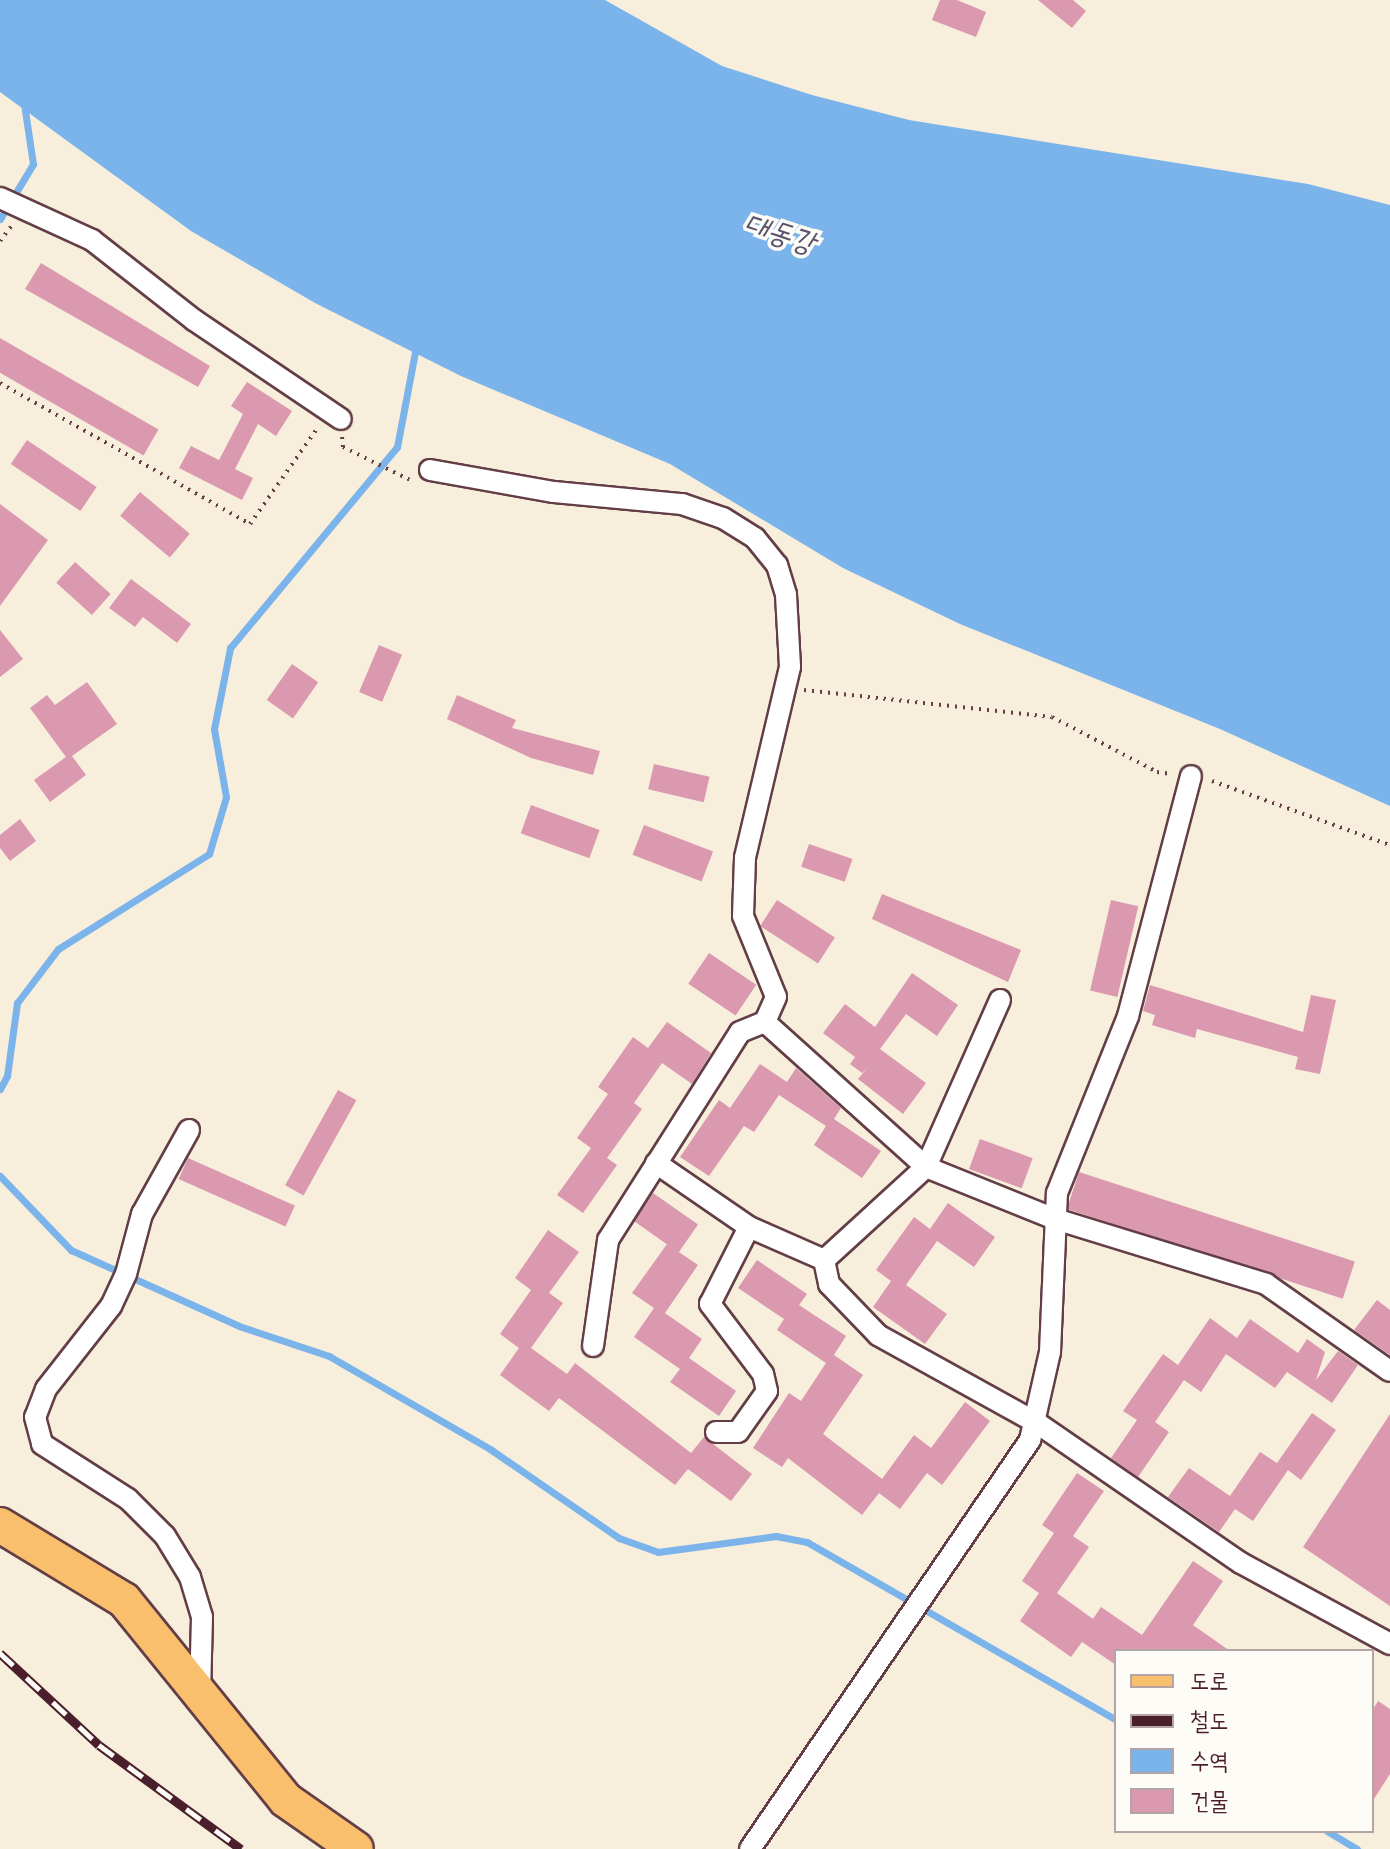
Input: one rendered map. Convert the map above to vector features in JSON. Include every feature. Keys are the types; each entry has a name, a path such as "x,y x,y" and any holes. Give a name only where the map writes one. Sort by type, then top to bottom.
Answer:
{"main road":[{"path":"0,1525 124,1600 286,1800 356,1849"}],"street":[{"path":"0,198 92,240 194,320 336,415"},
{"path":"430,470 554,492 682,504 723,518 755,538 777,565 786,595 790,667 745,858 743,916 776,997 765,1022 740,1032 608,1240 593,1346"},
{"path":"750,1849 1037,1423 1050,1352 1057,1193 1128,1016 1191,776"},
{"path":"824,1260 926,1167 1000,1000"},
{"path":"765,1022 926,1167 1055,1219 1266,1284 1390,1371"},
{"path":"189,1130 142,1214 126,1274 111,1306 46,1389 35,1417 42,1444 128,1499 165,1536 190,1577 202,1617 200,1696"},
{"path":"656,1163 749,1227 824,1260"},
{"path":"716,1432 738,1432 767,1391 763,1374 710,1304 749,1227"},
{"path":"824,1260 829,1284 878,1335 1037,1423 1241,1563 1390,1644"}],"path":[{"path":"0,383 250,524 336,415"},
{"path":"343,447 411,482"},
{"path":"785,688 1052,717 1157,772 1191,776 1390,845"}],"water":[{"name":"대동강","path":"0,0 605,0 722,66 812,95 909,120 1308,184 1390,205 1390,806 1220,729 960,624 843,568 670,464 461,376 315,303 191,231 0,92"}],"building":[{"path":"940,0 957,0 986,12 976,37 932,20"},
{"path":"1038,0 1073,0 1086,11 1072,28"},
{"path":"41,263 210,366 198,387 25,289"},
{"path":"0,338 158,430 143,455 0,373"},
{"path":"247,382 292,411 276,436 258,424 235,469 253,478 242,500 179,468 191,446 219,460 243,414 231,406"},
{"path":"27,440 97,487 80,511 11,464"},
{"path":"140,492 190,534 170,558 120,516"},
{"path":"0,504 48,540 0,606"},
{"path":"75,562 111,594 92,615 56,583"},
{"path":"131,579 191,624 177,643 143,617 135,627 109,608"},
{"path":"0,630 23,659 0,677"},
{"path":"379,645 402,655 382,702 359,692"},
{"path":"292,664 318,682 293,718 267,700"},
{"path":"87,682 117,724 72,756 86,775 50,802 34,780 66,757 30,708 47,695 55,705"},
{"path":"457,695 516,720 512,728 600,751 593,775 531,758 447,719"},
{"path":"654,764 710,777 704,802 648,789"},
{"path":"531,805 600,830 589,858 521,833"},
{"path":"20,819 36,841 10,861 0,848 0,835"},
{"path":"644,825 713,852 702,881 633,855"},
{"path":"809,844 852,859 845,882 801,867"},
{"path":"882,894 1021,950 1008,982 872,919"},
{"path":"777,900 835,938 818,964 760,926"},
{"path":"1111,900 1138,906 1117,997 1090,991"},
{"path":"709,953 756,985 736,1016 688,984"},
{"path":"912,973 958,1005 937,1036 906,1014 880,1049 926,1083 903,1114 858,1079 868,1067 862,1073 850,1064 855,1057 823,1033 845,1004 875,1027"},
{"path":"1150,985 1303,1032 1311,995 1336,1000 1320,1074 1295,1069 1298,1057 1197,1029 1195,1038 1152,1025 1155,1015 1143,1011"},
{"path":"667,1022 711,1053 692,1084 662,1063 634,1103 642,1109 607,1158 617,1165 583,1213 557,1195 591,1148 577,1138 608,1094 598,1087 633,1037 648,1048"},
{"path":"760,1064 787,1082 796,1068 841,1108 834,1119 881,1151 862,1178 814,1145 826,1126 779,1095 754,1132 744,1126 709,1176 680,1157 719,1100 730,1108"},
{"path":"338,1090 356,1100 304,1196 285,1185"},
{"path":"980,1139 1033,1158 1022,1188 969,1169"},
{"path":"188,1158 295,1206 286,1227 179,1179"},
{"path":"1079,1172 1355,1262 1343,1299 1067,1209"},
{"path":"653,1193 698,1225 679,1252 633,1221"},
{"path":"948,1203 995,1237 974,1267 937,1241 906,1285 947,1314 925,1344 873,1307 891,1281 876,1270 914,1217 930,1229"},
{"path":"548,1230 579,1252 549,1293 563,1303 531,1348 567,1374 575,1363 691,1453 704,1437 752,1474 731,1501 688,1469 675,1485 559,1398 549,1411 500,1375 519,1348 500,1334 531,1290 515,1278"},
{"path":"667,1244 698,1265 665,1313 702,1339 689,1358 736,1391 719,1416 670,1382 680,1369 634,1337 654,1308 632,1293"},
{"path":"757,1260 807,1294 799,1305 846,1336 834,1355 863,1375 823,1434 882,1479 914,1435 931,1448 965,1402 990,1421 942,1485 927,1473 900,1509 879,1493 862,1515 788,1458 782,1467 753,1448 789,1393 801,1401 826,1363 777,1330 784,1319 738,1288"},
{"path":"1377,1300 1390,1310 1390,1355 1354,1330"},
{"path":"1210,1318 1237,1338 1250,1319 1298,1353 1307,1339 1325,1352 1316,1380 1338,1351 1358,1365 1332,1403 1287,1372 1275,1388 1226,1354 1201,1392 1184,1380 1155,1422 1169,1432 1138,1477 1111,1458 1137,1420 1123,1411 1163,1354 1178,1365"},
{"path":"1312,1413 1336,1430 1301,1480 1288,1470 1253,1521 1235,1509 1219,1532 1168,1497 1189,1468 1230,1496 1260,1452 1277,1463"},
{"path":"1390,1414 1390,1606 1303,1547"},
{"path":"1077,1473 1104,1491 1073,1536 1089,1547 1057,1593 1093,1619 1101,1607 1142,1635 1193,1561 1223,1581 1193,1625 1227,1649 1114,1649 1114,1664 1082,1642 1071,1657 1020,1621 1039,1593 1022,1581 1054,1533 1042,1525"},
{"path":"1378,1701 1390,1709 1390,1774 1374,1799 1374,1708"}],"waterway":[{"path":"0,219 33,164 24,104"},
{"path":"0,1089 7,1076 17,1003 58,949 209,854 226,797 214,729 230,648 397,447 416,346"},
{"path":"0,1176 71,1250 239,1326 329,1356 490,1449 619,1538 658,1552 776,1536 807,1542 1114,1719"},
{"path":"1330,1833 1357,1849"}],"railway":[{"path":"0,1653 99,1745 241,1849"}]}
